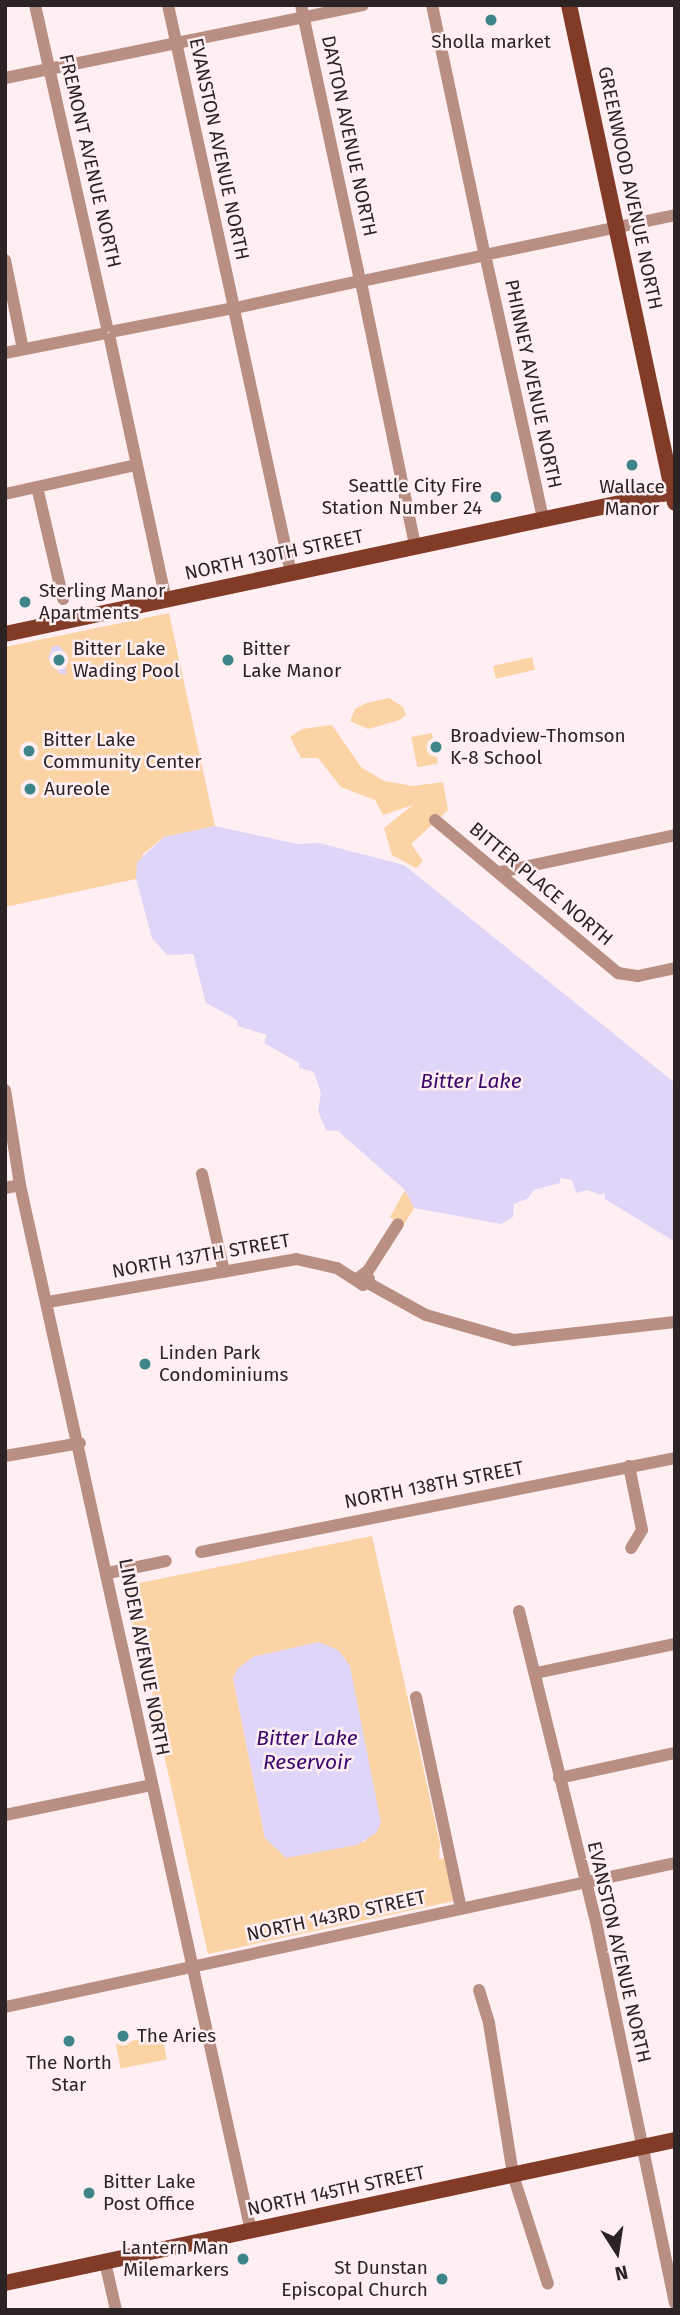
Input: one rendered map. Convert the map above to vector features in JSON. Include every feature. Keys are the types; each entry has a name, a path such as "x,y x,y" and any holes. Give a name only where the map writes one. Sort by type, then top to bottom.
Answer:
{"main road":[{"name":"GREENWOOD AVENUE NORTH","path":"569,5 674,496"},
{"name":"NORTH 130TH STREET","path":"5,634 543,518 674,496"},
{"name":"NORTH 145TH STREET","path":"5,2283 675,2140"}],"street":[{"name":"FREMONT AVENUE NORTH","path":"35,5 166,600"},
{"name":"EVANSTON AVENUE NORTH","path":"168,5 290,573"},
{"path":"5,78 176,44 303,11 363,5"},
{"name":"PHINNEY AVENUE NORTH","path":"432,5 543,518"},
{"name":"DAYTON AVENUE NORTH","path":"303,11 415,546"},
{"path":"5,353 234,308 675,215"},
{"path":"5,260 23,349"},
{"path":"5,494 136,465"},
{"path":"37,487 63,599"},
{"name":"BITTER PLACE NORTH","path":"435,820 623,975 675,968"},
{"path":"500,872 675,835"},
{"name":"LINDEN AVENUE NORTH","path":"5,1090 20,1185 80,1443 151,1785 251,2231"},
{"path":"202,1174 224,1272"},
{"path":"5,1188 20,1185"},
{"path":"364,1278 398,1224"},
{"name":"NORTH 137TH STREET","path":"48,1302 308,1259 364,1278 426,1314 514,1340 675,1322"},
{"path":"5,1455 80,1443"},
{"name":"NORTH 138TH STREET","path":"201,1552 675,1458"},
{"path":"629,1466 642,1530 631,1548"},
{"path":"108,1573 166,1561"},
{"name":"EVANSTON AVENUE NORTH","path":"519,1611 536,1673 583,1883 596,1922 675,2303"},
{"path":"536,1673 675,1644"},
{"path":"416,1697 461,1908"},
{"path":"559,1778 675,1753"},
{"path":"5,1815 151,1785"},
{"name":"NORTH 143RD STREET","path":"5,2007 675,1863"},
{"path":"479,1990 488,2016 513,2175 548,2284"},
{"path":"105,2262 116,2310"}],"shaded area":[{"path":"169,613 215,826 164,837 143,854 136,879 5,907 5,647"},
{"path":"532,657 535,670 496,679 493,666"},
{"path":"389,698 403,707 406,715 400,720 368,729 350,721 355,709 366,703"},
{"path":"332,725 361,767 384,781 413,786 443,782 448,810 411,844 423,861 416,868 392,855 384,828 413,805 383,815 375,800 341,787 318,758 301,758 290,737 302,729"},
{"path":"432,733 438,763 417,767 411,737"},
{"path":"405,1190 414,1208 403,1226 390,1217"},
{"path":"372,1536 440,1844 439,1859 445,1858 454,1901 208,1954 152,1700 154,1679 142,1668 124,1586","holes":["319,1642 345,1658 366,1841 286,1857 265,1838 233,1678 253,1657"]},
{"path":"162,2035 167,2060 121,2069 116,2044"}],"water":[{"name":"Bitter Lake Wading Pool","path":"58,645 65,652 66,674 60,674 48,658 52,647"},
{"name":"Bitter Lake","path":"215,826 297,844 319,843 404,865 675,1083 675,1242 605,1199 604,1192 601,1195 587,1190 576,1193 572,1180 560,1178 560,1183 534,1190 527,1199 514,1204 513,1217 501,1224 414,1208 405,1190 338,1131 326,1130 318,1111 321,1093 314,1072 299,1068 299,1063 264,1043 267,1035 238,1026 237,1020 206,1003 193,954 167,955 152,938 136,879 137,862 164,837"},
{"name":"Bitter Lake Reservoir","path":"319,1642 338,1650 350,1666 381,1823 376,1833 357,1845 286,1858 265,1838 233,1678 238,1668 253,1657"}],"place":[{"name":"Sholla market","path":"491,20"},
{"name":"Wallace Manor","path":"632,465"},
{"name":"Seattle City Fire Station Number 24","path":"496,497"},
{"name":"Sterling Manor Apartments","path":"25,602"},
{"name":"Bitter Lake Wading Pool","path":"59,660"},
{"name":"Bitter Lake Manor","path":"228,660"},
{"name":"Broadview-Thomson K-8 School","path":"436,747"},
{"name":"Bitter Lake Community Center","path":"29,751"},
{"name":"Aureole","path":"30,789"},
{"name":"Linden Park Condominiums","path":"145,1364"},
{"name":"The Aries","path":"123,2036"},
{"name":"The North Star","path":"69,2041"},
{"name":"Bitter Lake Post Office","path":"89,2193"},
{"name":"Lantern Man Milemarkers","path":"243,2259"},
{"name":"St Dunstan Episcopal Church","path":"442,2279"}]}
